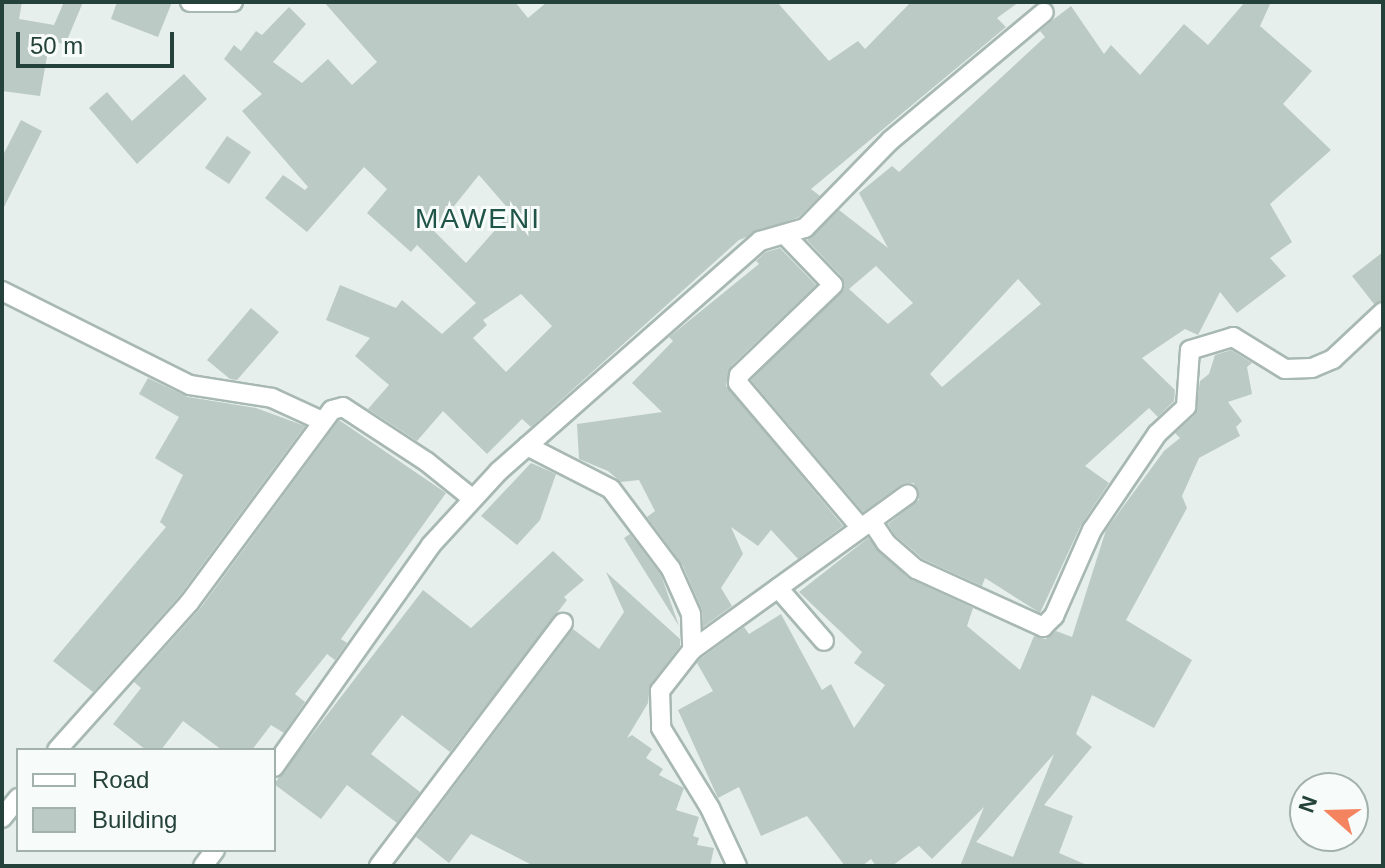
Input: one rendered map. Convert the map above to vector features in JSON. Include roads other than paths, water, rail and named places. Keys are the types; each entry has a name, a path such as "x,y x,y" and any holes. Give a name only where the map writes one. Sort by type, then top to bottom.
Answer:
{"street":[{"path":"190,2 233,2"},
{"path":"276,764 431,545 527,446 760,241 787,237 805,228 891,140 1044,12"},
{"path":"787,237 833,285 739,375 738,383 765,409 866,524 916,569 1043,627 1051,623 1078,555 1106,508 1157,434 1186,407 1190,350 1233,337 1285,369 1312,368 1333,359 1383,312"},
{"path":"2,291 190,385 272,398 320,420"},
{"path":"59,748 189,603 320,420 343,407 427,462 473,499"},
{"path":"527,446 550,462 611,489 639,522 671,569 691,614 692,650"},
{"path":"737,866 710,808 661,728 660,691 692,650 908,494"},
{"path":"778,588 824,641"},
{"path":"379,866 563,623"},
{"path":"2,818 16,800"}],"district":[{"name":"MAWENI","path":"478,219"}]}
